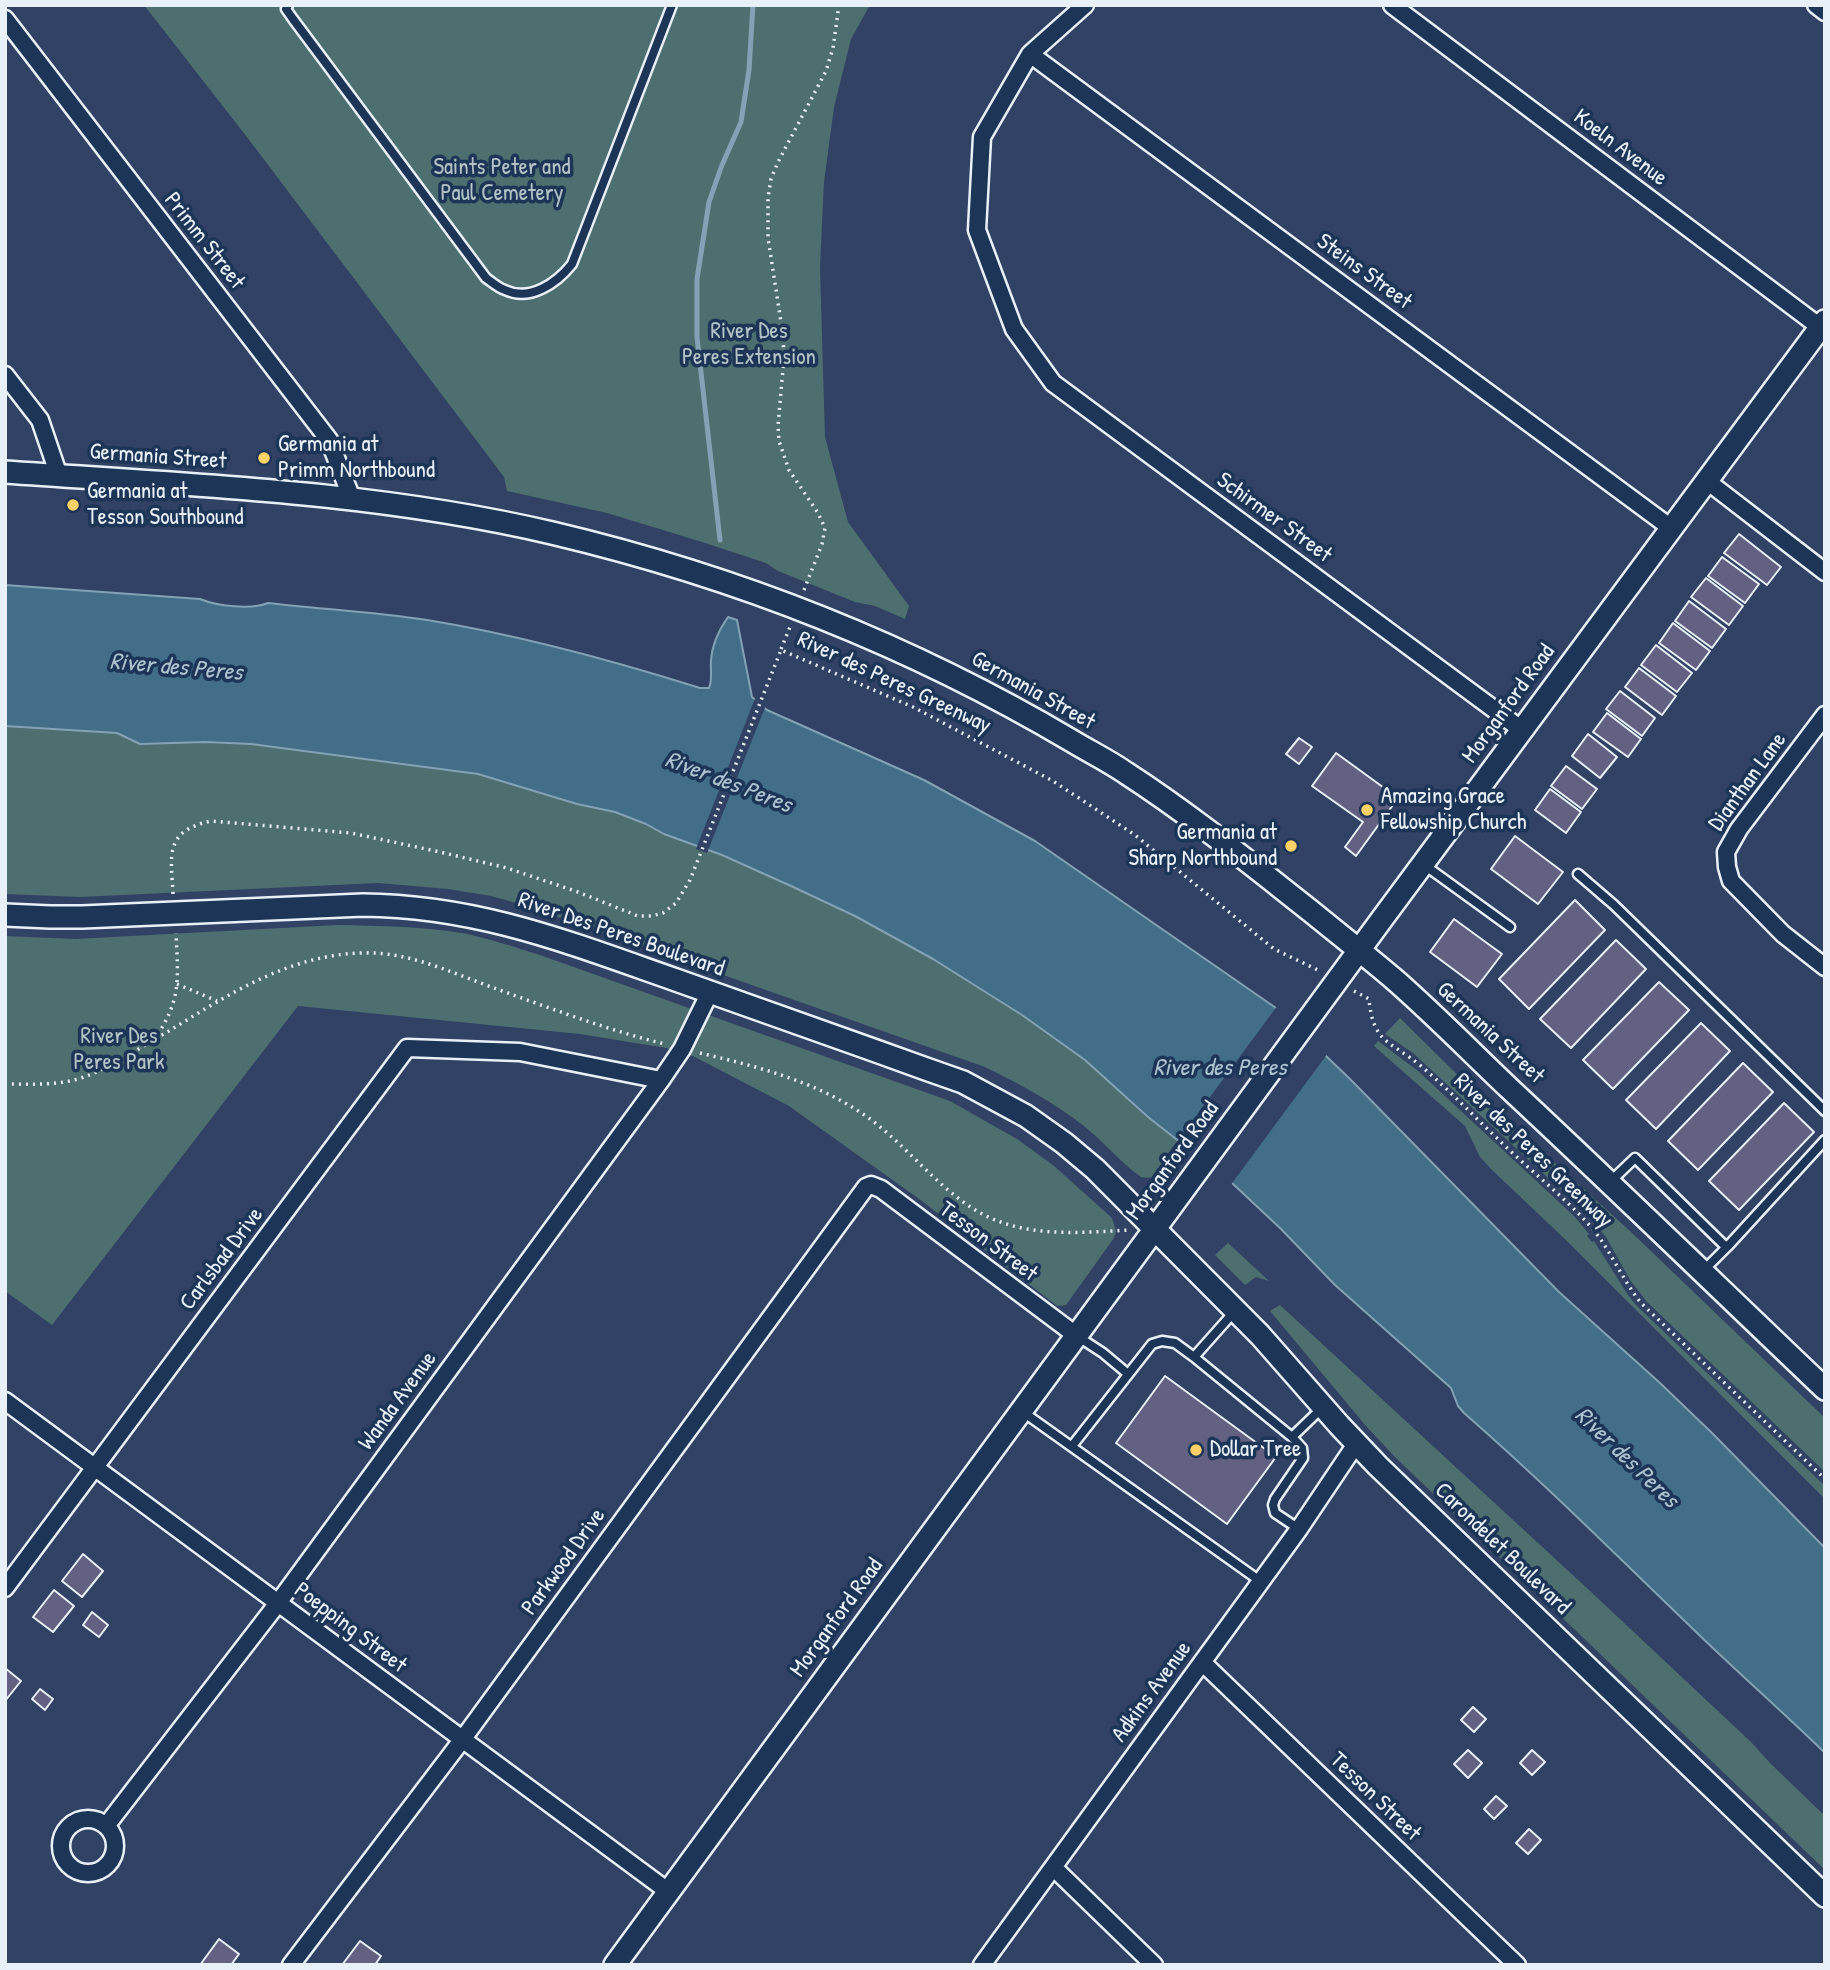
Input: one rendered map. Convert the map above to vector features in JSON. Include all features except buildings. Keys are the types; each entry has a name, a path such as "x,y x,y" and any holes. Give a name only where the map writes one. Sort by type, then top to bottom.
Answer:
{"main road":[{"name":"Morganford Road","path":"615,1965 1822,324"},
{"name":"Germania Street","path":"5,472 352,499 483,519 550,533 710,577 780,602 896,650 1020,711 1123,771 1228,846 1398,982 1825,1389"},
{"name":"River Des Peres Boulevard","path":"5,915 82,917 398,905 489,919 534,931 963,1082 1026,1116 1064,1143 1095,1169 1155,1229"},
{"name":"Carondelet Boulevard","path":"1155,1229 1287,1363 1356,1444 1825,1896"}],"street":[{"path":"1030,54 1085,5"},
{"name":"Koeln Avenue","path":"1392,5 1822,324"},
{"path":"1816,5 1825,12"},
{"name":"Primm Street","path":"5,19 329,440 352,499"},
{"name":"Schirmer Street","path":"1030,54 982,137 977,230 1014,329 1053,383 1522,730"},
{"name":"Steins Street","path":"1030,54 1671,528"},
{"path":"5,376 40,421 59,476"},
{"path":"1707,481 1825,572"},
{"name":"Dianthan Lane","path":"1825,715 1739,829 1726,852 1731,881 1783,934 1825,967"},
{"name":"Wanda Avenue","path":"106,1826 278,1603 661,1080 682,1049 710,992"},
{"name":"Carlsbad Drive","path":"5,1588 407,1048 520,1052 661,1080"},
{"name":"Tesson Street","path":"872,1185 881,1189 1077,1336"},
{"name":"Parkwood Drive","path":"291,1965 463,1740 862,1190 872,1185"},
{"name":"Poepping Street","path":"5,1401 668,1892"},
{"name":"Adkins Avenue","path":"982,1965 1299,1529 1356,1444"},
{"name":"Tesson Street","path":"1202,1662 1517,1965"},
{"path":"1054,1868 1154,1965"}],"lane":[{"path":"288,5 286,9 293,19 486,278 506,291 525,293 544,288 560,279 572,264 672,5"},
{"path":"1423,864 1510,927"},
{"path":"1578,874 1614,905 1825,1111"},
{"path":"1702,1271 1825,1140"},
{"path":"1610,1182 1635,1158 1724,1245 1728,1245"},
{"path":"1194,1357 1236,1310"},
{"path":"1077,1336 1128,1374"},
{"path":"1072,1446 1152,1344 1162,1340 1175,1343 1292,1437 1302,1448 1303,1458 1273,1505 1275,1513 1299,1529"},
{"path":"1292,1437 1323,1407"},
{"path":"1022,1411 1260,1581"}],"path":[{"path":"807,582 822,544 825,528 789,470 779,441 783,335 768,238 768,198 771,179 778,162 826,71 833,48 839,5"},
{"path":"781,650 788,631"},
{"name":"River des Peres Greenway","path":"173,892 171,854 174,843 184,832 197,824 211,821 351,834 440,852 507,868 638,916 663,913 676,903 690,880 781,650 913,707 1053,781 1135,835 1274,949 1310,966"},
{"path":"154,1040 167,1021 175,999 176,935"},
{"path":"5,1084 43,1084 82,1078 118,1062 243,987 280,970 317,958 363,953 407,957 596,1025 664,1044"},
{"path":"177,984 219,1001"},
{"name":"River des Peres Greenway","path":"1369,999 1373,1025 1382,1038 1421,1066 1577,1212 1605,1245 1629,1289 1641,1303 1825,1479"},
{"path":"696,1052 795,1078 861,1112 969,1207 1001,1223 1059,1234 1155,1229"}],"green space":[{"name":"Saints Peter and Paul Cemetery","path":"144,5 870,5 851,39 834,107 824,182 820,267 825,437 848,522 909,606 905,619 778,571 766,563 702,542 607,513 507,491 504,477"},
{"path":"5,726 117,733 131,741 251,744 478,774 577,804 615,812 791,886 855,916 933,959 1022,1015 1085,1060 1148,1117 1178,1140 1166,1156 1170,1161 1161,1172 1151,1177 1141,1177 1072,1117 985,1067 527,906 491,896 378,883 80,897 5,894"},
{"name":"River Des Peres Park","path":"337,925 431,929 491,940 950,1101 1017,1139 1053,1165 1112,1218 1116,1231 1114,1238 1066,1305 1057,1306 922,1201 789,1106 693,1056 666,1048 580,1034 298,1006 52,1325 5,1291 5,936 75,939"},
{"path":"1400,1018 1499,1116 1630,1231 1825,1418 1825,1472 1647,1302 1630,1280 1606,1237 1572,1200 1413,1053 1385,1034"},
{"path":"1378,1041 1418,1071 1575,1217 1636,1305 1825,1486 1825,1499 1568,1242 1492,1170 1480,1157 1465,1126 1374,1046"},
{"path":"1228,1243 1269,1281 1256,1277 1245,1285 1215,1255"},
{"path":"1280,1305 1589,1590 1751,1742 1825,1816 1825,1870 1394,1456 1270,1311"}],"water":[{"name":"River des Peres","path":"5,585 200,599 234,606 268,603 427,620 565,649 700,688 709,688 716,637 728,617 737,620 752,697 767,710 924,780 1035,841 1276,1008 1350,1079 1559,1292 1712,1433 1825,1548 1825,1753 1551,1492 1464,1413 1451,1388 1335,1285 1232,1183 1148,1117 1085,1060 1022,1015 933,959 855,916 722,855 664,834 615,812 577,804 478,774 251,744 140,744 117,733 5,726"}],"pier":[{"path":"756,696 766,705 707,853 696,849"},
{"path":"1278,1005 1328,1053 1230,1186 1176,1143"}],"waterway":[{"path":"720,540 697,337 697,279 709,202 741,122 749,70 753,5"}],"place":[{"name":"Germania at Primm Northbound","path":"264,458"},
{"name":"Germania at Tesson Southbound","path":"73,505"},
{"name":"Amazing Grace Fellowship Church","path":"1367,810"},
{"name":"Germania at Sharp Northbound","path":"1291,846"},
{"name":"Dollar Tree","path":"1196,1450"}],"park label":[{"name":"River Des Peres Extension","path":"749,345"}]}
